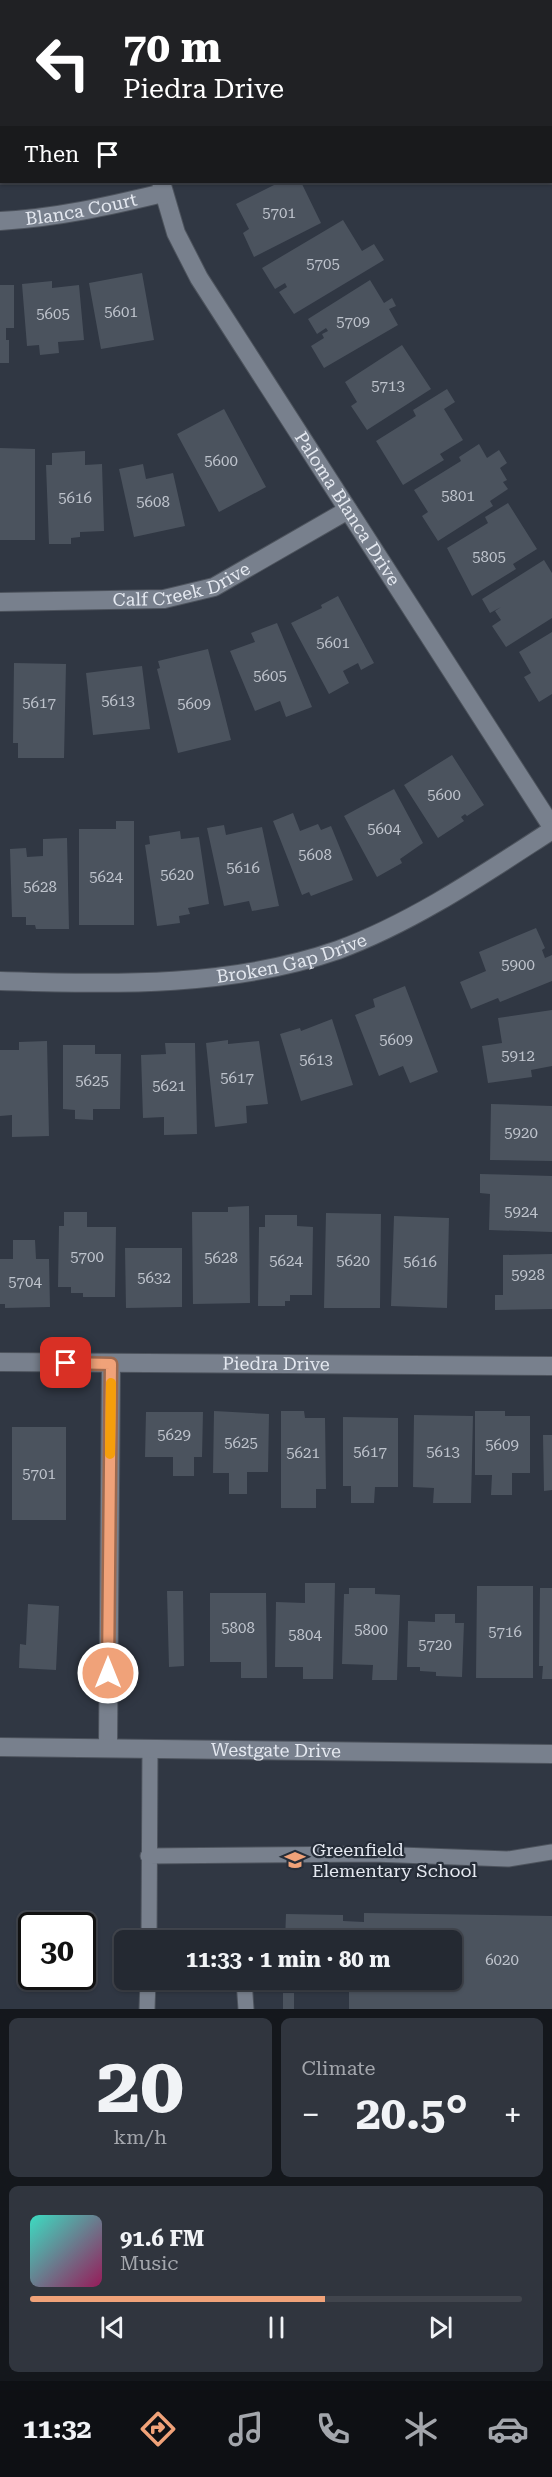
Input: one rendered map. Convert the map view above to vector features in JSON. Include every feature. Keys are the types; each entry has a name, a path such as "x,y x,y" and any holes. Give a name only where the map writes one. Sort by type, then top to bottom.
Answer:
{"street":[{"name":"Blanca Court","path":"0,221 45,218 103,208 162,187"},
{"name":"Paloma Blanca Drive","path":"162,187 176,233 199,278 552,829"},
{"name":"Calf Creek Drive","path":"0,602 164,599 214,587 348,510"},
{"name":"Broken Gap Drive","path":"0,981 182,982 268,969 338,949 397,923 472,882 552,829"},
{"name":"Piedra Drive","path":"0,1362 552,1366"},
{"path":"108,1746 111,1364"},
{"name":"Westgate Drive","path":"0,1747 108,1746 150,1749 552,1754"}],"lane":[{"path":"148,1930 150,1749"},
{"path":"148,1856 373,1854 508,1859 552,1852"},
{"path":"147,2009 148,1990"},
{"path":"245,1990 246,2009"}],"building":[{"path":"278,183 301,183 321,223 254,257 243,233 249,229 236,204"},
{"path":"343,220 362,251 374,244 384,260 294,314 279,292 287,287 285,283 275,289 262,268"},
{"path":"142,273 154,340 101,349 89,283"},
{"path":"370,280 384,303 392,298 396,306 389,309 398,325 324,368 311,346 324,338 322,334 328,331 326,328 317,334 308,319"},
{"path":"52,281 52,288 79,285 84,340 58,342 59,353 40,355 39,345 27,346 22,284"},
{"path":"0,285 14,285 14,328 6,328 6,340 9,340 9,363 0,363"},
{"path":"402,345 431,389 367,430 351,406 357,402 345,382"},
{"path":"447,389 455,402 444,409 463,440 440,454 444,460 403,485 376,441 416,416 413,410"},
{"path":"224,409 266,487 219,512 177,434"},
{"path":"479,444 487,458 499,450 507,463 500,468 507,480 503,482 508,489 490,501 493,506 438,541 422,516 428,512 414,490 461,461 459,457"},
{"path":"0,448 35,449 35,540 0,540"},
{"path":"85,451 85,465 102,464 104,531 80,532 80,537 71,538 71,544 49,544 46,465 52,465 52,453"},
{"path":"143,464 146,479 173,473 185,526 134,537 119,469"},
{"path":"508,503 537,549 513,564 516,569 472,596 447,548 488,523 485,517"},
{"path":"544,560 552,573 552,618 506,647 492,626 501,620 495,611 501,607 490,613 482,599"},
{"path":"338,596 374,663 361,670 358,663 343,671 349,683 329,694 291,623 322,608 321,605"},
{"path":"277,623 312,707 286,717 280,701 255,711 230,651 255,642 251,633"},
{"path":"552,632 552,694 539,702 524,677 531,673 519,652"},
{"path":"208,649 231,740 178,753 157,669 160,668 158,661"},
{"path":"14,663 66,664 64,758 18,758 18,743 13,743"},
{"path":"142,666 150,729 93,735 86,673"},
{"path":"452,755 484,805 467,816 465,814 461,817 464,821 438,838 404,785"},
{"path":"394,789 423,843 400,859 402,863 377,877 344,816"},
{"path":"293,813 300,831 318,824 321,830 331,826 353,880 311,896 309,892 302,895 273,821"},
{"path":"116,821 134,821 134,925 79,925 79,829 116,829"},
{"path":"224,825 226,835 262,827 279,906 252,911 249,901 224,906 207,828"},
{"path":"180,831 181,839 199,837 209,904 188,908 190,914 179,916 180,923 157,926 145,845 150,844 149,836"},
{"path":"67,838 69,929 36,929 35,925 26,925 26,917 12,917 10,849 26,848 27,857 43,856 43,839"},
{"path":"536,928 545,948 542,950 545,958 552,955 552,981 500,1002 498,998 471,1009 460,982 486,971 479,952"},
{"path":"405,986 438,1072 410,1083 403,1066 379,1076 355,1015 375,1007 373,999"},
{"path":"552,1010 552,1066 531,1070 532,1077 488,1083 482,1046 502,1043 498,1018"},
{"path":"332,1019 353,1085 301,1101 280,1034 300,1028 301,1031"},
{"path":"228,1040 228,1044 259,1041 268,1104 246,1106 247,1123 215,1127 206,1043"},
{"path":"47,1041 49,1136 12,1137 12,1115 0,1116 0,1050 19,1050 19,1042"},
{"path":"165,1043 195,1043 197,1134 164,1135 164,1117 143,1118 141,1055 166,1054"},
{"path":"63,1045 95,1045 95,1054 121,1054 120,1109 93,1109 93,1120 75,1119 75,1110 63,1109"},
{"path":"491,1104 552,1106 552,1161 490,1160"},
{"path":"480,1174 552,1176 552,1232 489,1230 490,1194 480,1193"},
{"path":"249,1206 250,1303 193,1304 192,1212 228,1212 228,1207"},
{"path":"64,1212 87,1212 87,1227 116,1227 115,1297 83,1297 83,1293 71,1293 71,1287 58,1287 59,1226 64,1226"},
{"path":"326,1213 381,1214 380,1308 324,1308"},
{"path":"265,1215 297,1215 297,1226 313,1227 312,1295 290,1295 290,1301 285,1301 285,1306 258,1306 259,1227 265,1227"},
{"path":"394,1216 449,1218 447,1308 391,1306"},
{"path":"13,1240 35,1240 36,1259 49,1259 50,1307 5,1308 5,1304 0,1304 0,1259 13,1259"},
{"path":"125,1248 182,1248 182,1307 126,1308"},
{"path":"552,1254 552,1309 495,1310 495,1295 503,1295 503,1255"},
{"path":"214,1411 269,1414 268,1472 247,1472 247,1494 229,1494 229,1473 213,1473"},
{"path":"281,1411 304,1411 305,1418 325,1418 326,1489 316,1489 316,1508 281,1508"},
{"path":"475,1411 505,1411 505,1416 530,1416 530,1473 512,1473 512,1495 491,1495 492,1475 475,1475"},
{"path":"146,1412 203,1412 202,1457 194,1457 194,1476 173,1476 173,1457 145,1457"},
{"path":"414,1415 473,1416 471,1503 433,1503 434,1488 413,1487"},
{"path":"343,1417 398,1418 398,1487 375,1487 374,1503 351,1503 351,1486 343,1486"},
{"path":"12,1427 66,1427 66,1520 12,1520"},
{"path":"543,1435 552,1435 552,1490 544,1491"},
{"path":"305,1583 335,1583 333,1679 303,1679 303,1667 275,1667 276,1602 305,1603"},
{"path":"477,1586 533,1586 533,1678 476,1678"},
{"path":"349,1588 375,1588 375,1594 400,1595 397,1680 372,1680 373,1665 342,1664 344,1594 349,1594"},
{"path":"540,1588 552,1588 552,1679 542,1679 543,1666 539,1666"},
{"path":"167,1591 183,1591 184,1666 169,1667"},
{"path":"210,1593 266,1593 267,1678 241,1678 241,1662 210,1662"},
{"path":"28,1604 59,1606 56,1670 19,1668 20,1644 26,1645"},
{"path":"435,1614 455,1614 455,1623 464,1623 462,1677 436,1676 436,1672 420,1671 420,1667 407,1667 408,1621 435,1622"},
{"path":"364,1913 552,1916 552,2009 349,2009 349,1990 462,1990 462,1930 285,1930 286,1914 343,1915 343,1921 364,1922"},
{"path":"283,1993 294,1993 294,2009 283,2009"}],"slow traffic":[{"path":"110,1454 111,1383"}],"place":[{"name":"Greenfield Elementary School","path":"295,1860"}],"route":[{"path":"66,1363 111,1364 108,1673"}]}
